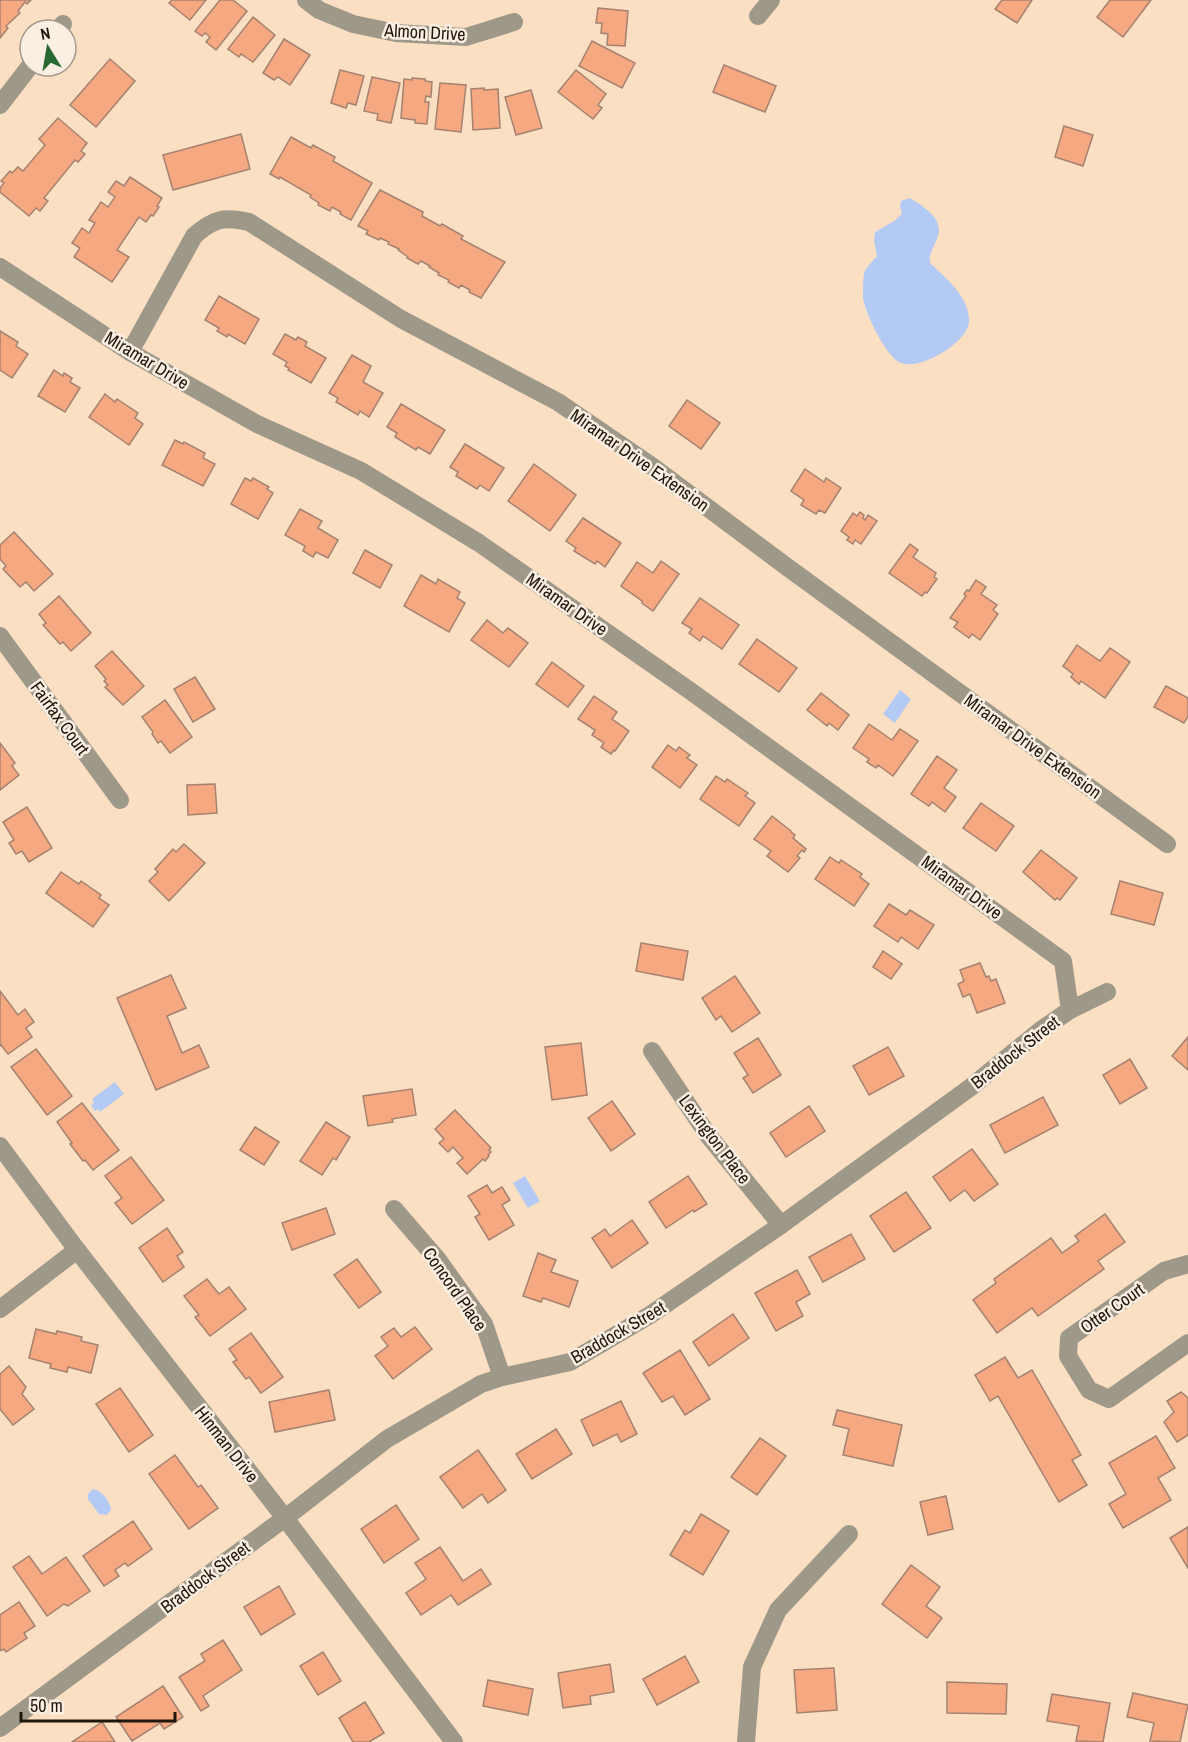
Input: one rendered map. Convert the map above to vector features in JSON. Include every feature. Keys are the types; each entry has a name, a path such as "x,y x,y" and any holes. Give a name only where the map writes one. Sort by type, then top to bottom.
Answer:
{"street":[{"name":"Almon Drive","path":"306,0 319,10 353,24 396,33 466,37 514,22"},
{"path":"758,16 771,0"},
{"path":"0,105 21,78"},
{"name":"Miramar Drive Extension","path":"130,352 194,236 215,220 233,218 249,222 401,319 558,402 653,467 1167,844"},
{"name":"Miramar Drive","path":"0,267 130,352 257,424 361,471 489,550 698,697 1063,961 1070,1010"},
{"name":"Fairfax Court","path":"0,636 120,800"},
{"name":"Braddock Street","path":"0,1728 285,1518 387,1439 481,1384 570,1362 650,1315 781,1226 972,1087 1041,1030 1070,1010 1107,992"},
{"name":"Lexington Place","path":"652,1051 708,1135 781,1226"},
{"name":"Hinman Drive","path":"0,1146 454,1742"},
{"name":"Concord Place","path":"394,1209 438,1260 484,1324 502,1377"},
{"path":"0,1309 77,1250"},
{"name":"Otter Court","path":"1186,1264 1164,1271 1069,1338 1068,1356 1089,1390 1109,1399 1188,1343"},
{"path":"746,1742 752,1667 778,1610 849,1534"}],"water":[{"path":"910,198 936,220 939,231 930,262 962,297 969,321 961,338 952,346 931,359 909,364 895,360 877,334 864,304 863,279 867,267 877,256 875,232 902,214 901,201"},
{"path":"900,690 911,699 895,723 883,714"},
{"path":"115,1082 124,1094 100,1112 98,1109 95,1111 91,1105 94,1103 92,1099"},
{"path":"525,1176 540,1201 528,1208 513,1183"},
{"path":"93,1489 102,1494 109,1503 111,1510 107,1515 99,1514 88,1499 88,1494"}],"building":[{"path":"0,0 31,0 27,4 25,2 18,11 20,13 6,26 8,28 0,38"},
{"path":"172,0 206,0 190,20 169,3"},
{"path":"220,0 233,0 247,11 216,50 206,42 210,37 205,33 202,36 195,31"},
{"path":"1002,0 1032,0 1017,23 995,9"},
{"path":"1110,0 1151,0 1123,37 1097,17"},
{"path":"598,8 628,11 625,46 607,45 608,34 601,33 602,23 596,23"},
{"path":"253,17 275,35 253,62 241,54 239,57 228,49"},
{"path":"284,39 310,55 290,85 278,77 274,80 263,73"},
{"path":"592,41 635,63 622,88 579,66"},
{"path":"110,59 135,81 96,127 70,105"},
{"path":"724,65 776,86 765,112 713,92"},
{"path":"340,70 364,76 356,105 348,103 346,108 331,103"},
{"path":"576,70 606,94 598,105 602,108 593,119 558,92"},
{"path":"372,77 400,83 391,123 377,120 378,114 364,111"},
{"path":"412,78 432,82 431,97 426,96 425,102 429,102 427,124 401,118 404,79 412,80"},
{"path":"440,83 466,85 461,132 435,129"},
{"path":"484,88 484,90 498,89 500,128 473,130 471,89"},
{"path":"531,90 542,128 516,135 505,97"},
{"path":"58,118 87,143 81,151 85,154 78,162 75,160 44,198 48,201 40,211 36,208 29,216 0,192 4,183 1,181 10,171 12,173 18,167 23,171 45,145 39,139"},
{"path":"1064,126 1093,135 1083,166 1055,157"},
{"path":"241,134 250,169 173,190 163,155"},
{"path":"291,137 311,148 313,145 335,157 333,161 372,183 351,220 332,207 330,211 318,205 319,203 310,197 311,195 280,177 279,179 270,174"},
{"path":"130,177 162,198 153,216 151,215 146,222 139,217 117,250 129,257 112,282 74,257 80,248 72,243 82,228 89,233 95,223 89,220 101,202 108,207 115,197 108,192 116,181 124,186"},
{"path":"380,190 423,212 422,216 440,226 442,224 463,236 461,239 505,262 481,298 461,285 459,288 448,282 449,280 438,275 439,273 421,261 418,264 407,258 399,249 388,244 389,242 366,234 368,231 358,226"},
{"path":"219,296 259,319 245,344 228,334 227,337 217,331 219,328 205,320"},
{"path":"0,331 18,342 16,346 28,354 12,378 0,370"},
{"path":"285,334 296,340 298,337 307,342 305,346 326,358 311,383 288,370 289,368 285,366 287,362 273,354"},
{"path":"352,355 371,366 363,382 383,393 369,417 360,411 358,415 336,402 338,398 329,393"},
{"path":"54,370 63,376 64,373 72,378 70,382 80,388 65,412 38,396"},
{"path":"105,394 115,402 117,399 138,413 135,418 143,424 129,445 89,417"},
{"path":"687,400 720,423 701,449 669,426"},
{"path":"401,404 445,430 430,454 418,447 416,450 395,437 397,433 387,427"},
{"path":"175,440 205,453 203,458 215,464 203,486 162,465"},
{"path":"465,444 504,468 489,491 480,485 477,489 456,476 458,472 450,467"},
{"path":"534,464 576,495 550,531 508,501"},
{"path":"805,469 824,482 826,478 841,488 825,513 819,510 816,514 801,505 804,500 791,491"},
{"path":"245,478 251,481 253,478 269,487 267,489 273,493 258,519 231,504"},
{"path":"300,509 322,521 318,528 338,540 328,558 316,552 313,557 303,551 305,546 285,535"},
{"path":"860,512 864,515 865,520 868,515 877,521 861,544 855,540 853,544 847,540 849,537 841,531 853,513 857,516"},
{"path":"583,518 621,543 605,567 597,561 595,564 574,551 576,548 566,541"},
{"path":"14,532 53,574 34,591 26,582 20,587 3,569 6,566 0,559 0,545"},
{"path":"910,544 918,550 913,557 936,573 934,577 937,579 922,596 889,573"},
{"path":"365,550 392,565 380,588 353,573"},
{"path":"661,561 679,574 653,611 621,586 637,562 653,573"},
{"path":"421,575 436,584 438,579 460,592 457,598 465,603 449,632 404,606"},
{"path":"976,580 986,587 981,594 997,605 993,610 998,614 980,640 972,634 969,638 954,627 958,622 950,618 966,596 964,594 967,590 969,591"},
{"path":"59,596 91,633 71,651 63,642 60,644 43,625 46,623 39,614"},
{"path":"700,598 739,625 722,649 703,636 700,641 689,633 692,629 682,623"},
{"path":"487,620 503,633 508,628 528,643 509,667 471,640"},
{"path":"757,639 797,668 779,692 739,664"},
{"path":"1077,645 1100,661 1110,648 1130,662 1105,698 1081,681 1079,684 1071,677 1073,674 1063,666"},
{"path":"112,651 144,686 123,705 105,687 108,685 104,681 106,679 95,666"},
{"path":"552,662 584,686 568,707 536,684"},
{"path":"195,677 215,709 193,722 174,689"},
{"path":"1166,686 1188,698 1188,716 1184,723 1154,707"},
{"path":"821,693 849,715 838,730 829,723 827,726 807,710"},
{"path":"594,696 617,712 612,719 629,731 611,754 601,747 604,743 592,735 595,730 578,719"},
{"path":"165,700 192,737 170,753 161,741 158,743 142,717"},
{"path":"869,724 892,740 900,729 918,741 893,776 878,765 876,768 867,762 869,759 853,748"},
{"path":"0,743 15,763 12,766 19,775 0,790"},
{"path":"668,745 676,751 679,747 690,755 687,758 697,765 680,788 652,767"},
{"path":"937,756 957,770 944,788 956,797 945,812 932,802 929,806 911,794"},
{"path":"716,776 725,782 727,779 748,793 745,796 755,803 739,826 700,799"},
{"path":"215,784 217,813 188,815 187,785"},
{"path":"981,803 1014,826 996,851 963,828"},
{"path":"27,807 52,848 29,862 22,851 16,854 9,843 14,840 3,822"},
{"path":"772,816 791,831 795,835 793,838 806,849 797,856 800,858 788,872 767,856 771,851 754,839"},
{"path":"184,844 205,863 169,901 149,881 158,872 155,869 173,849 176,852"},
{"path":"1041,850 1077,878 1060,900 1057,898 1055,900 1023,872"},
{"path":"830,857 839,863 841,860 862,874 860,877 869,884 854,906 815,879"},
{"path":"61,872 79,884 81,881 101,895 99,898 109,905 93,927 46,893"},
{"path":"1120,881 1163,893 1154,925 1111,914"},
{"path":"889,904 906,915 910,910 934,925 918,949 901,937 898,942 874,926"},
{"path":"641,943 688,951 683,980 636,971"},
{"path":"883,951 902,964 891,979 873,967"},
{"path":"980,963 986,977 989,976 991,981 996,979 1005,1003 977,1013 970,994 963,997 958,984 964,981 960,970"},
{"path":"171,975 186,1008 167,1016 182,1053 199,1045 209,1067 156,1090 117,998"},
{"path":"735,976 760,1013 732,1032 721,1016 716,1020 702,998"},
{"path":"0,991 18,1015 25,1009 34,1022 26,1028 32,1037 8,1054 0,1046"},
{"path":"1188,1037 1188,1070 1172,1056"},
{"path":"758,1038 781,1075 753,1093 743,1078 748,1075 734,1053"},
{"path":"581,1043 587,1095 552,1100 545,1047"},
{"path":"888,1047 904,1076 869,1095 853,1066"},
{"path":"36,1049 72,1096 47,1115 11,1067"},
{"path":"1130,1059 1147,1088 1120,1104 1103,1075"},
{"path":"412,1089 416,1115 368,1126 363,1096"},
{"path":"1043,1097 1058,1125 1005,1153 990,1125"},
{"path":"612,1101 635,1134 611,1151 588,1118"},
{"path":"82,1103 119,1150 93,1170 70,1144 72,1143 57,1122"},
{"path":"809,1106 825,1131 786,1157 770,1133"},
{"path":"455,1110 491,1148 485,1161 483,1159 467,1174 457,1163 463,1158 453,1147 448,1152 439,1143 444,1139 435,1129"},
{"path":"326,1122 350,1137 336,1160 333,1158 322,1175 300,1161"},
{"path":"255,1127 279,1142 264,1165 240,1150"},
{"path":"972,1149 998,1184 974,1201 965,1190 950,1201 933,1177"},
{"path":"131,1157 164,1200 132,1224 115,1203 122,1198 105,1176"},
{"path":"688,1176 707,1204 694,1212 693,1210 666,1228 649,1202"},
{"path":"487,1185 492,1193 502,1187 510,1200 502,1205 514,1225 489,1240 475,1217 480,1214 468,1196"},
{"path":"906,1192 931,1228 894,1252 870,1216"},
{"path":"326,1208 335,1234 292,1250 282,1223"},
{"path":"1105,1214 1125,1242 1098,1261 1104,1269 1038,1316 1032,1308 997,1333 973,1300 996,1283 994,1279 1051,1238 1062,1253 1079,1241 1075,1236"},
{"path":"632,1220 648,1243 612,1268 592,1238 605,1229 610,1236"},
{"path":"167,1228 183,1252 177,1256 184,1267 163,1282 139,1248"},
{"path":"851,1234 865,1259 823,1282 809,1257"},
{"path":"538,1253 556,1260 551,1272 578,1281 569,1307 543,1298 541,1302 523,1296"},
{"path":"357,1259 381,1292 359,1308 334,1275"},
{"path":"797,1270 810,1294 796,1302 803,1316 776,1331 755,1293"},
{"path":"207,1279 219,1294 229,1287 246,1309 210,1336 195,1317 199,1315 184,1296"},
{"path":"733,1314 749,1338 709,1366 693,1342"},
{"path":"415,1327 432,1349 393,1379 375,1356 388,1346 381,1337 394,1328 401,1337"},
{"path":"36,1329 82,1337 81,1341 98,1345 91,1373 68,1367 67,1372 50,1368 51,1364 29,1358"},
{"path":"251,1333 283,1377 261,1393 249,1377 246,1379 233,1362 237,1360 229,1349"},
{"path":"680,1350 710,1399 685,1415 673,1396 662,1402 643,1373"},
{"path":"1005,1357 1018,1378 1032,1370 1081,1455 1072,1460 1087,1485 1059,1502 998,1396 990,1401 975,1375"},
{"path":"9,1366 26,1387 22,1394 34,1409 13,1425 0,1409 0,1374"},
{"path":"120,1388 153,1435 129,1452 96,1404"},
{"path":"329,1390 335,1420 275,1432 269,1402"},
{"path":"1181,1392 1188,1398 1188,1435 1177,1442 1164,1422 1174,1412 1167,1401"},
{"path":"621,1401 637,1434 621,1442 617,1434 593,1446 581,1420"},
{"path":"837,1410 902,1425 893,1466 843,1455 849,1429 833,1425"},
{"path":"556,1429 572,1454 532,1479 516,1454"},
{"path":"1156,1436 1175,1468 1158,1478 1171,1500 1123,1528 1109,1504 1126,1494 1109,1463"},
{"path":"760,1438 786,1456 757,1495 731,1477"},
{"path":"478,1450 506,1490 488,1503 482,1494 463,1508 440,1477"},
{"path":"175,1455 198,1487 201,1485 218,1508 189,1529 149,1474"},
{"path":"946,1496 953,1529 928,1535 920,1502"},
{"path":"396,1505 419,1539 384,1563 361,1529"},
{"path":"701,1514 729,1531 703,1575 670,1555 685,1530 690,1533"},
{"path":"133,1521 152,1549 128,1566 125,1563 115,1570 119,1576 104,1586 83,1556"},
{"path":"1188,1527 1188,1568 1170,1538"},
{"path":"440,1547 463,1581 481,1569 491,1584 458,1605 451,1595 421,1615 406,1593 426,1579 415,1563"},
{"path":"29,1556 42,1574 66,1557 90,1591 68,1606 64,1604 47,1616 13,1567"},
{"path":"911,1565 940,1587 926,1606 942,1618 927,1638 882,1604"},
{"path":"279,1586 295,1614 261,1635 244,1607"},
{"path":"19,1602 35,1626 24,1633 27,1638 6,1652 4,1649 0,1651 0,1615"},
{"path":"223,1640 242,1670 203,1696 209,1706 201,1711 179,1677 205,1661 201,1654"},
{"path":"323,1652 341,1681 318,1695 300,1666"},
{"path":"685,1656 699,1682 657,1705 643,1679"},
{"path":"610,1664 614,1692 590,1696 591,1704 563,1708 558,1673"},
{"path":"834,1668 837,1710 797,1713 794,1670"},
{"path":"488,1680 533,1689 528,1715 483,1706"},
{"path":"947,1682 1007,1684 1006,1714 947,1713"},
{"path":"163,1686 183,1717 164,1729 160,1723 132,1741 116,1717"},
{"path":"1133,1693 1188,1705 1180,1742 1150,1741 1154,1723 1127,1717"},
{"path":"1052,1694 1110,1703 1103,1742 1076,1741 1079,1726 1047,1721"},
{"path":"365,1702 384,1733 369,1742 353,1742 339,1718"},
{"path":"102,1722 115,1742 72,1742"}]}
